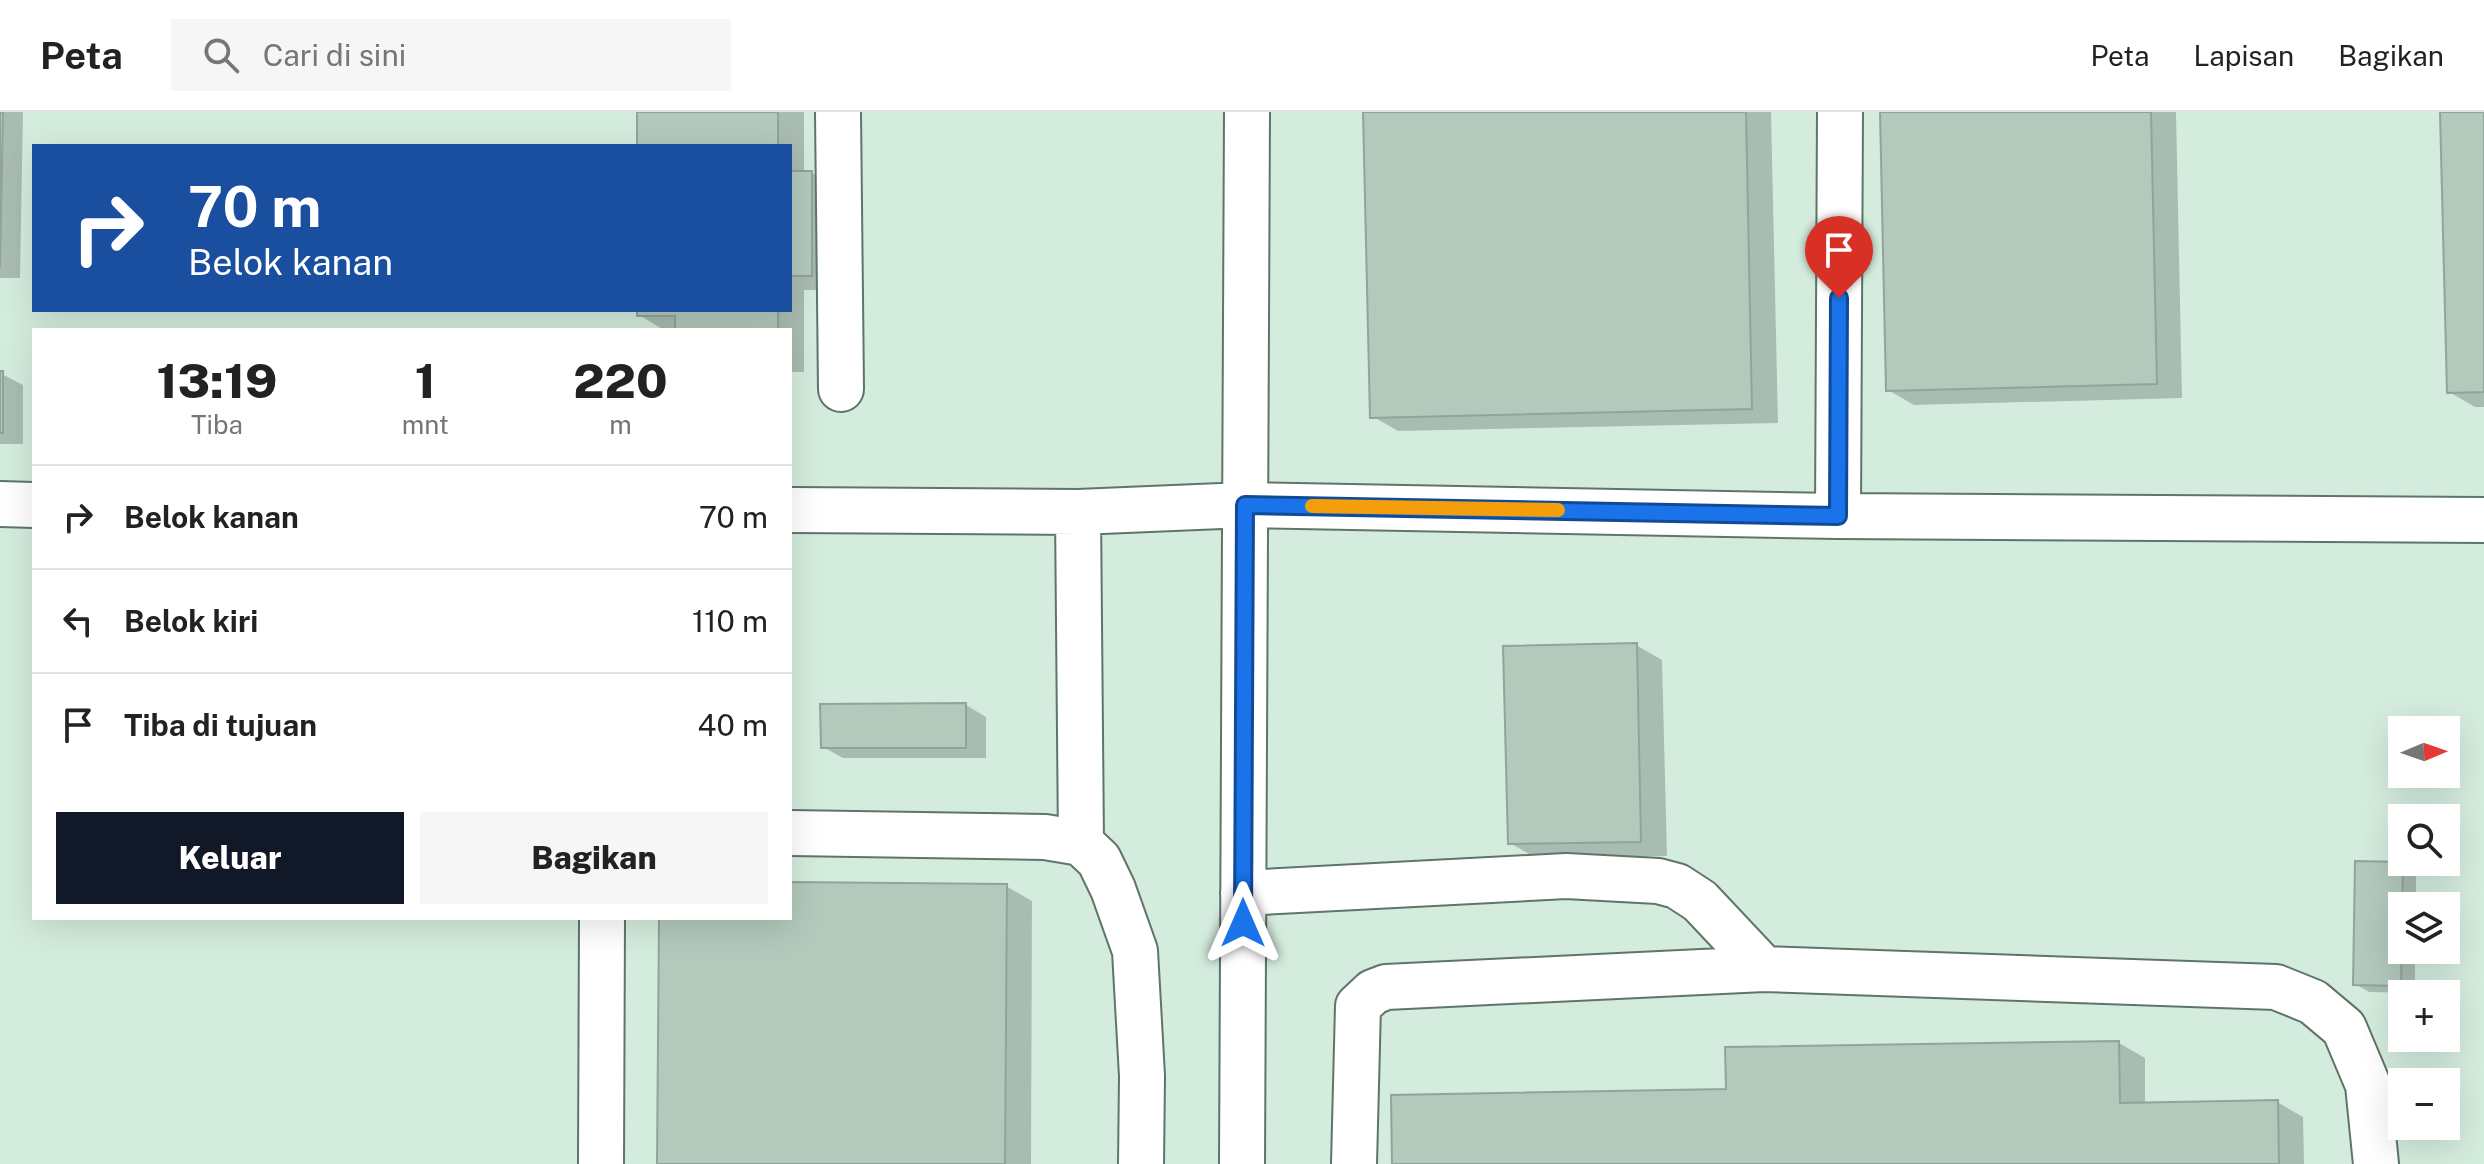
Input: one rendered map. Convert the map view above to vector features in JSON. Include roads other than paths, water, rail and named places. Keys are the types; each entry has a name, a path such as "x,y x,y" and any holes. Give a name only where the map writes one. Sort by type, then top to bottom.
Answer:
{"street":[{"path":"838,112 841,389"},
{"path":"1242,1164 1247,112"},
{"path":"1838,516 1840,112"},
{"path":"0,504 32,505"},
{"path":"792,510 1078,512 1245,505 1838,516 2484,520"},
{"path":"1078,512 1081,843"},
{"path":"792,833 1045,837 1081,843 1099,860 1135,951 1142,1076 1141,1164"},
{"path":"1243,893 1566,876 1658,881 1677,886 1700,901 1764,969"},
{"path":"601,1164 602,920"},
{"path":"1354,1164 1358,1006 1373,992 1386,987 1455,981 1764,969 2276,987 2313,1002 2344,1028 2368,1085 2376,1164"}]}
